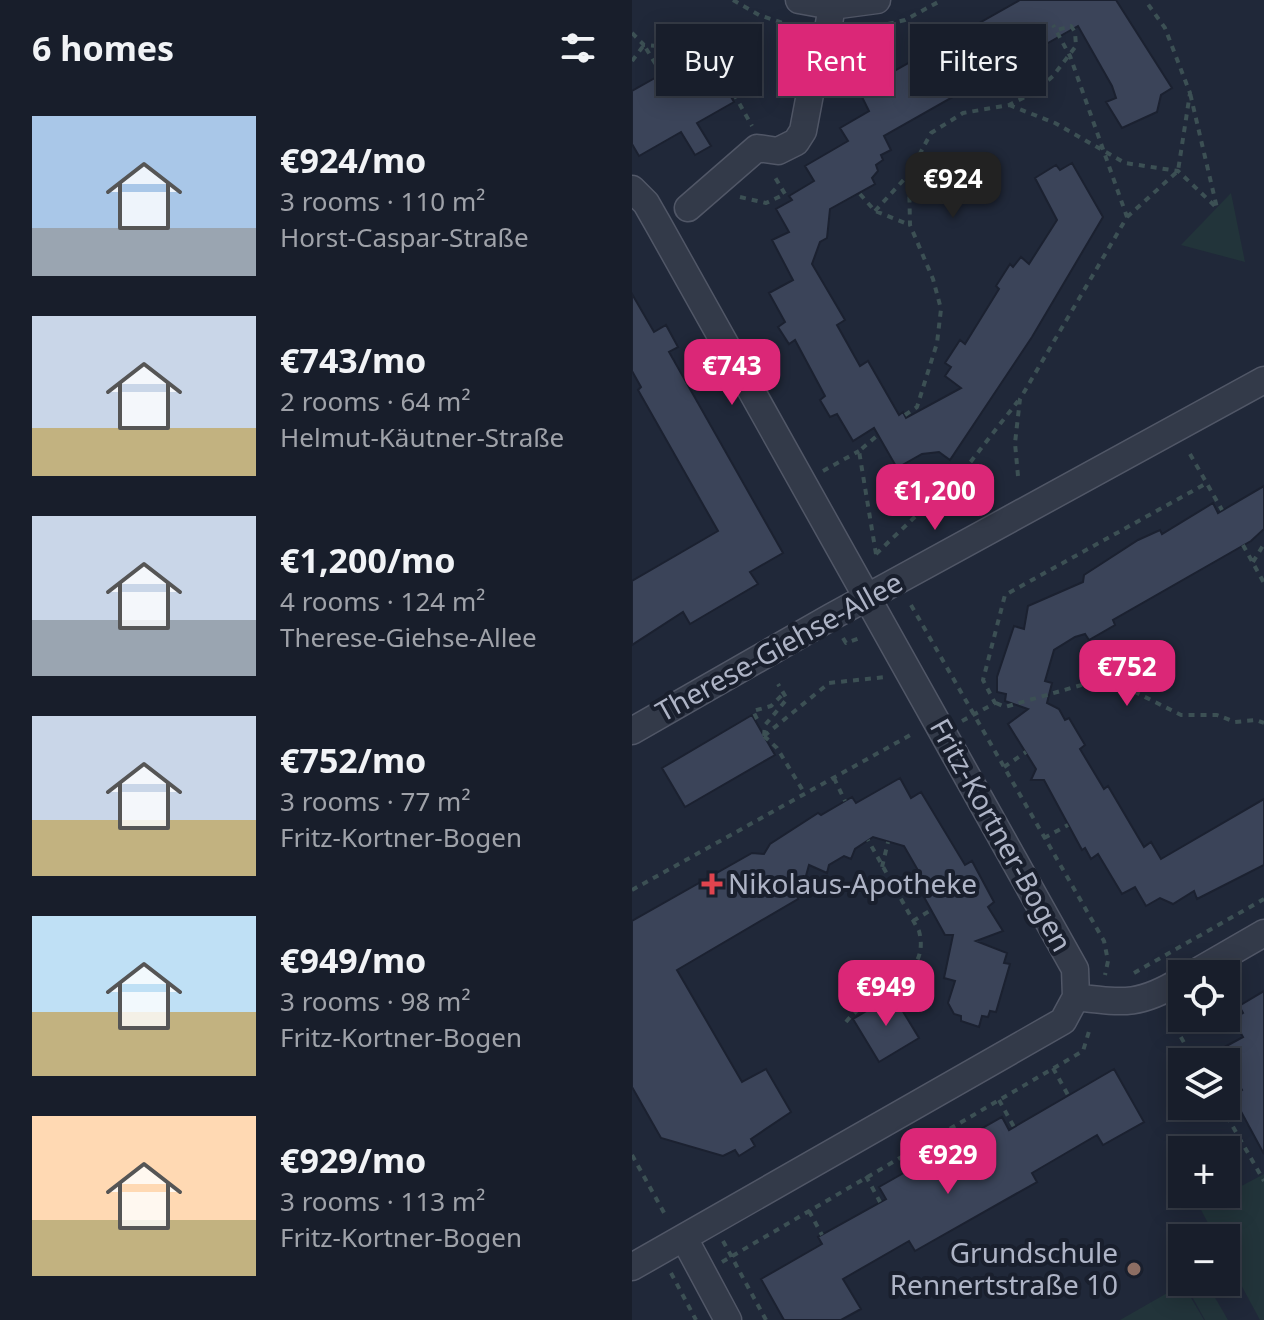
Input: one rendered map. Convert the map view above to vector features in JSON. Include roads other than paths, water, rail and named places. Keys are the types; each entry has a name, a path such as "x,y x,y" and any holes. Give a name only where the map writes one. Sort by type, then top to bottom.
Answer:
{"street":[{"path":"799,0 832,6 877,0"},
{"path":"688,208 712,190 729,168 757,148 778,151 796,142 803,131 814,73 823,58 832,6"},
{"name":"Fritz-Kortner-Bogen","path":"632,189 646,203 1075,969 1076,997"},
{"name":"Therese-Giehse-Allee","path":"632,731 867,597 1264,380"},
{"path":"1217,960 1264,933"},
{"path":"632,1267 659,1252 677,1231 712,1221 1063,1021 1076,997 1128,1003 1157,995 1168,988"},
{"path":"677,1231 728,1320"}],"place":[{"name":"Nikolaus-Apotheke","path":"712,884"},
{"name":"Grundschule Rennertstraße 10","path":"1134,1269"}]}
